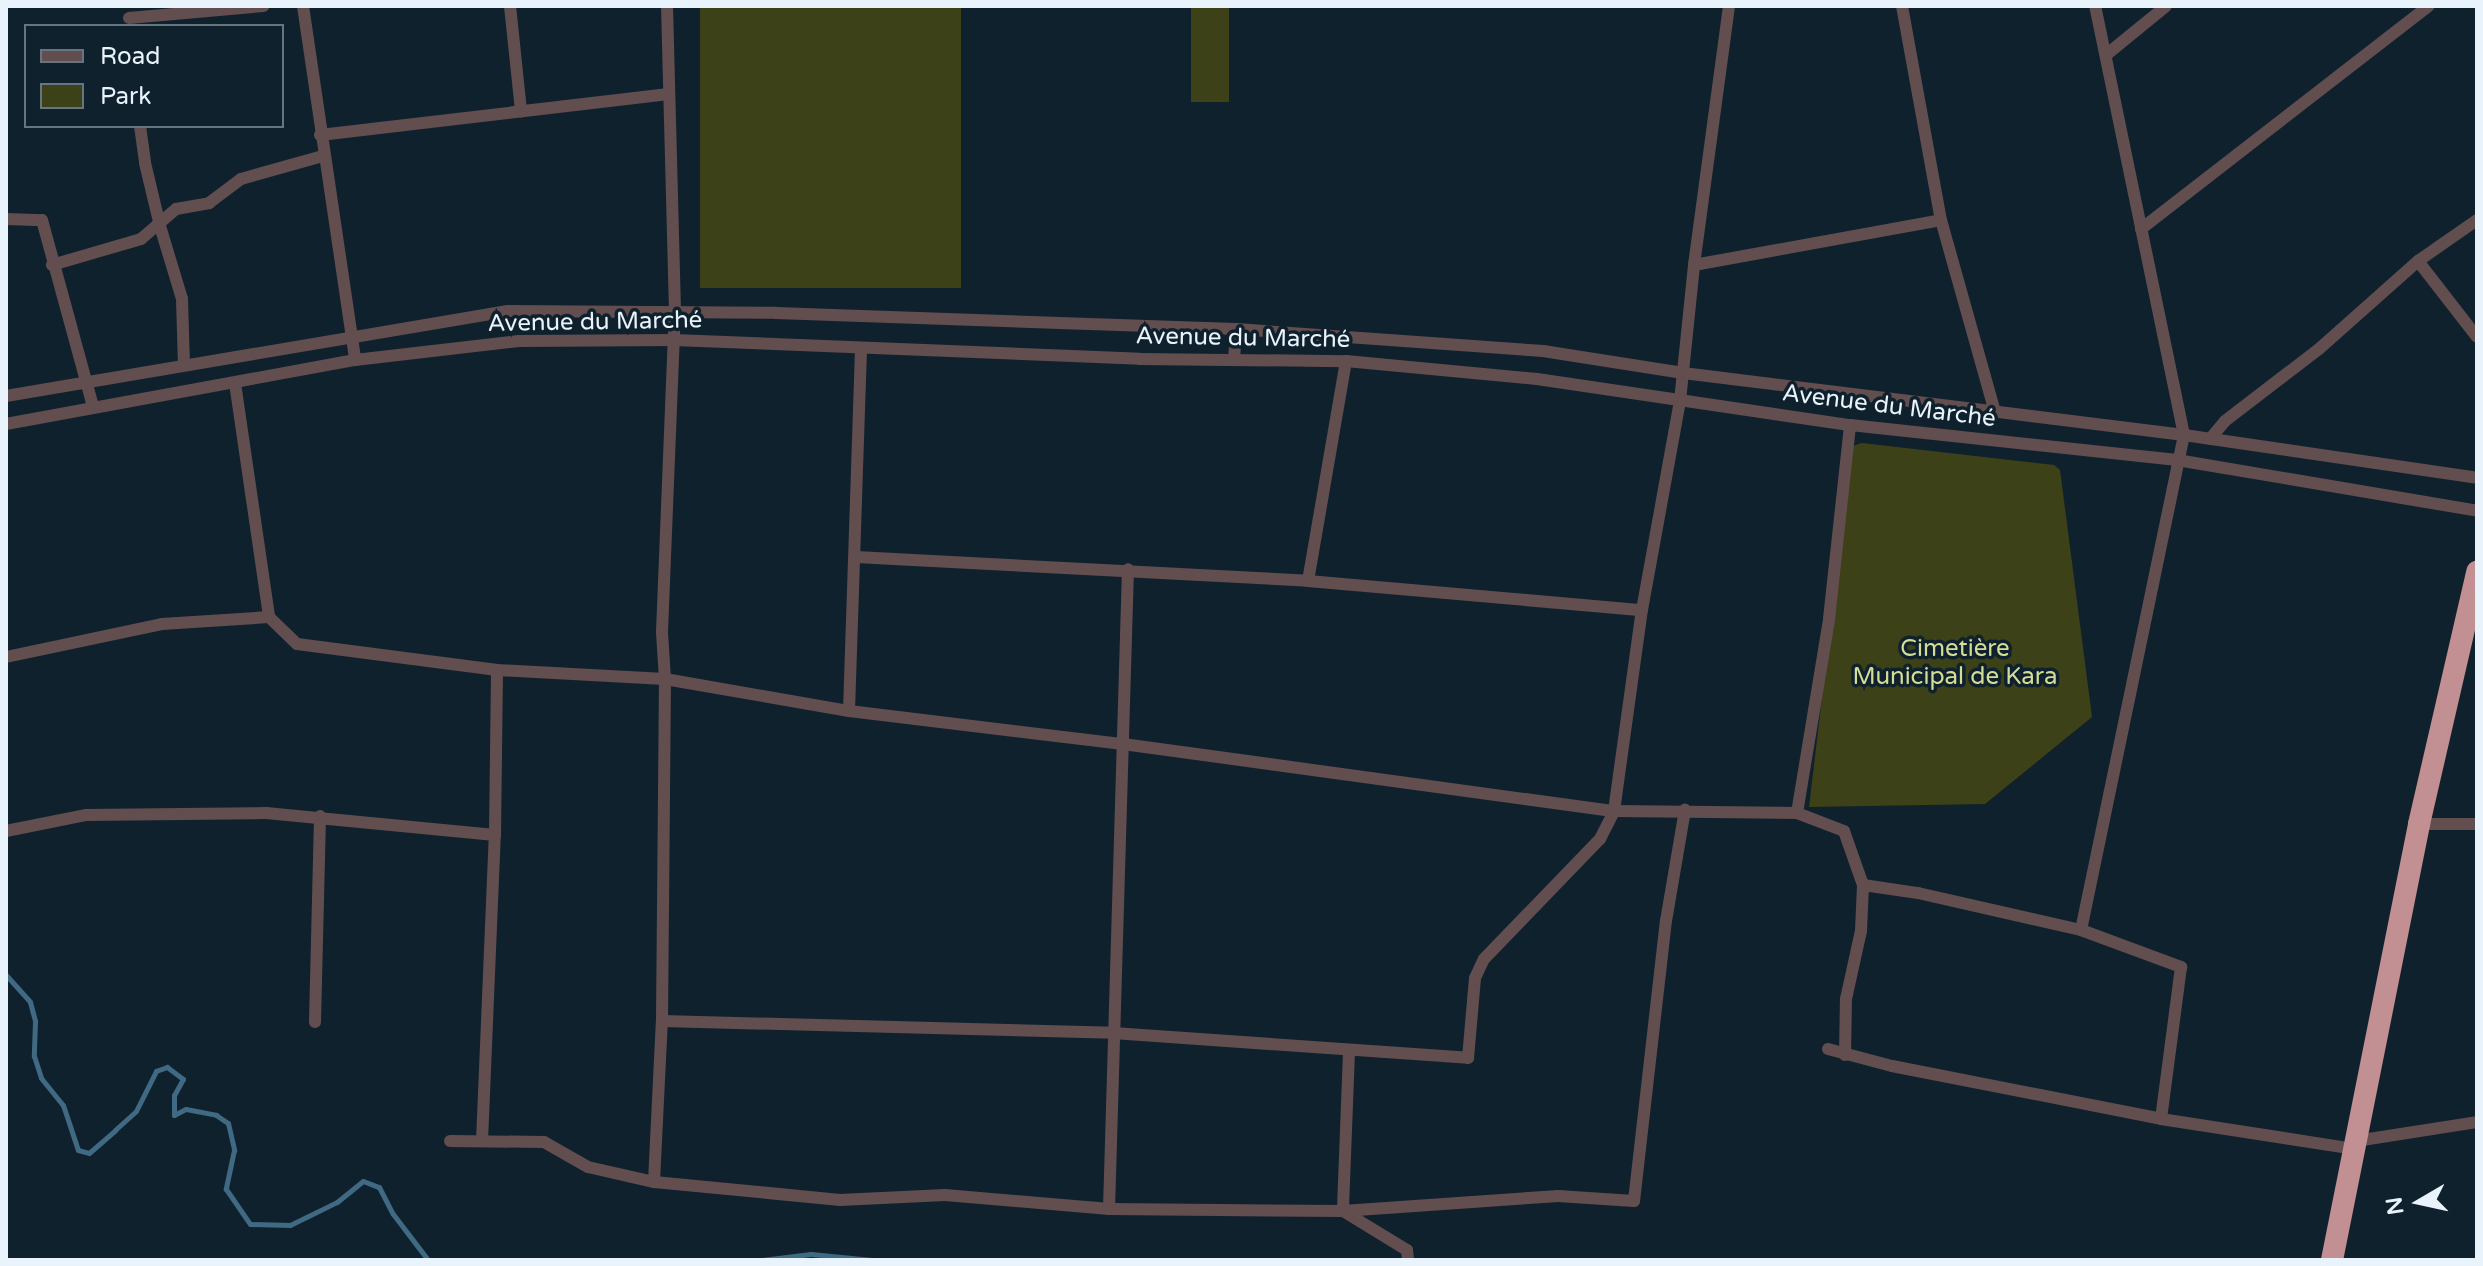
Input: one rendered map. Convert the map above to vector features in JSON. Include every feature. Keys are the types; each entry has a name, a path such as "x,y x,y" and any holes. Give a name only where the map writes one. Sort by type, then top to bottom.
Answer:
{"highway":[{"path":"2332,1260 2419,824 2477,572"}],"street":[{"path":"128,17 263,6"},
{"path":"303,6 355,360"},
{"path":"510,6 521,111"},
{"path":"654,1182 662,1021 665,679 662,632 675,311 667,6"},
{"path":"662,1021 1113,1033 1468,1058 1475,978 1484,959 1600,839 1614,811 1642,610 1680,401 1694,265 1729,6"},
{"path":"1902,6 1941,220 1995,412"},
{"path":"2081,930 2184,435 2095,6"},
{"path":"2106,55 2166,6"},
{"path":"2141,229 2429,6"},
{"path":"320,135 667,94"},
{"path":"140,128 160,226 182,299 184,365"},
{"path":"52,265 141,239 160,226 176,209 209,203 241,179 323,156"},
{"path":"6,219 42,220 52,265 89,381 93,407"},
{"path":"1694,265 1941,220"},
{"path":"2210,439 2225,421 2319,349 2418,261 2477,220"},
{"path":"2418,261 2477,337"},
{"name":"Avenue du Marché","path":"6,396 508,311 675,311 1236,329 1543,351 1683,373 2184,435 2477,478"},
{"path":"1234,360 1236,329"},
{"name":"Avenue du Marché","path":"6,424 355,360 519,341 674,340 1234,360 1346,361 1537,379 1850,425 2177,460 2477,511"},
{"path":"849,711 861,348"},
{"path":"1537,379 1543,351"},
{"path":"1308,581 1346,361"},
{"path":"235,383 269,617 297,644 497,670 665,679 849,711 1123,744 1614,811 1797,813 1844,831 1863,885 1861,931 1846,999 1845,1055"},
{"path":"1797,813 1829,619 1850,425"},
{"path":"856,557 1128,569 1308,581 1642,610"},
{"path":"1109,1209 1128,569"},
{"path":"6,657 162,624 269,617"},
{"path":"482,1141 495,835 497,670"},
{"path":"450,1141 544,1142 588,1167 654,1182 840,1200 945,1195 1109,1209 1343,1211 1558,1196 1634,1201 1666,921 1685,810"},
{"path":"6,831 86,815 320,816 495,835"},
{"path":"315,1022 320,816"},
{"path":"2419,824 2477,824"},
{"path":"1863,885 1918,893 2081,930 2181,967 2161,1119"},
{"path":"1828,1049 2161,1119 2355,1145 2477,1122"},
{"path":"1343,1211 1349,1052"},
{"path":"1343,1211 1407,1250 1408,1260"}],"green space":[{"path":"700,6 961,6 961,288 700,288"},
{"path":"1191,6 1229,6 1229,102 1191,102"},
{"name":"Cimetière Municipal de Kara","path":"1862,443 2054,465 2060,470 2092,717 1985,804 1809,807 1852,446"}],"waterway":[{"path":"6,975 30,1002 35,1021 34,1056 41,1078 63,1105 78,1150 89,1153 136,1111 156,1071 167,1067 183,1079 174,1095 174,1115 186,1109 216,1115 228,1123 234,1150 226,1189 250,1224 290,1225 337,1202 363,1181 379,1187 393,1214 428,1260"},
{"path":"761,1260 811,1254 872,1260"}]}
